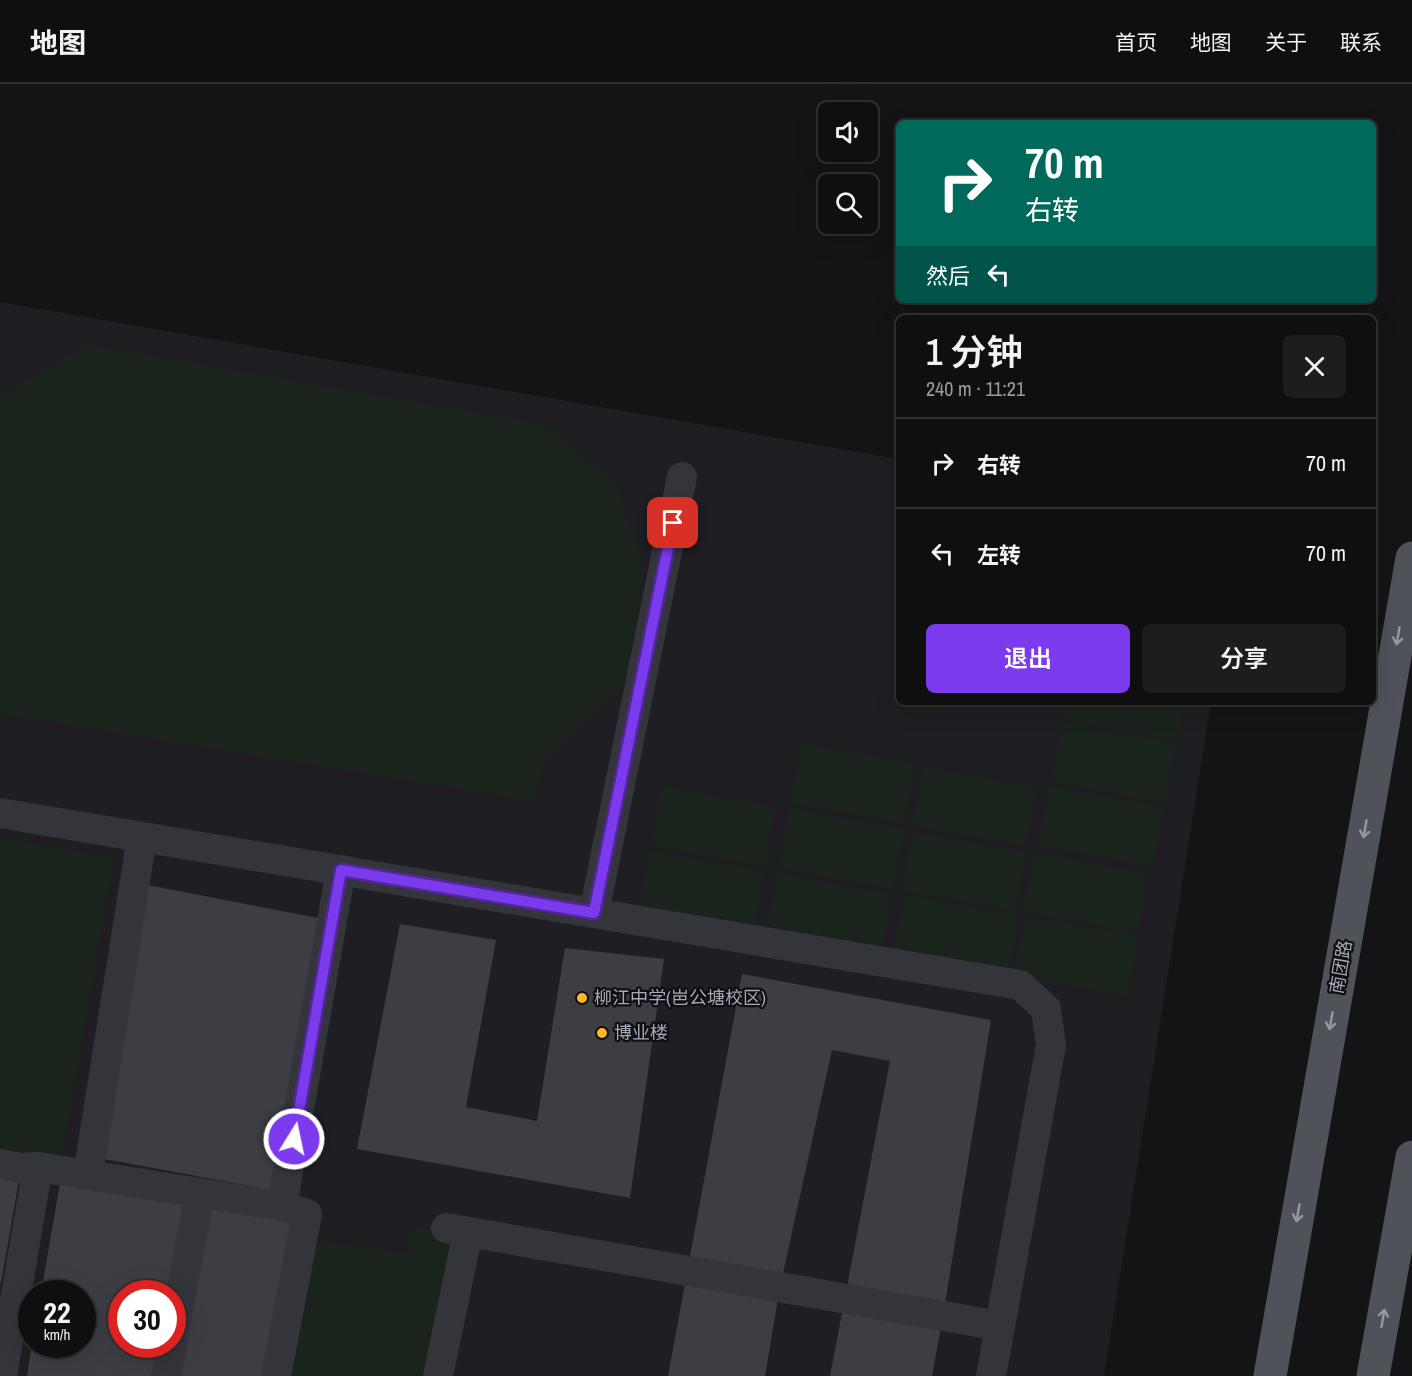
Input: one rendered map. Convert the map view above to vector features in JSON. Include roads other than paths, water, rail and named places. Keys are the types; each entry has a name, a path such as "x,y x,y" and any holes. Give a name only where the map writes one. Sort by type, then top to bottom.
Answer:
{"main road":[{"name":"南团路","path":"1270,1376 1412,558"},
{"path":"1373,1376 1412,1157"}],"street":[{"path":"594,913 682,477"},
{"path":"0,813 1020,985 1046,1009 1051,1045 991,1376"},
{"path":"88,1175 142,837"},
{"path":"282,1206 341,870"},
{"path":"0,1164 21,1168 38,1167 282,1206 307,1214 276,1376"},
{"path":"2,1376 38,1167"},
{"path":"184,1280 200,1193"},
{"path":"438,1376 457,1230 1000,1326"},
{"path":"166,1376 169,1358"}],"place":[{"name":"柳江中学(岜公塘校区)","path":"582,998"},
{"name":"博业楼","path":"602,1033"}]}
